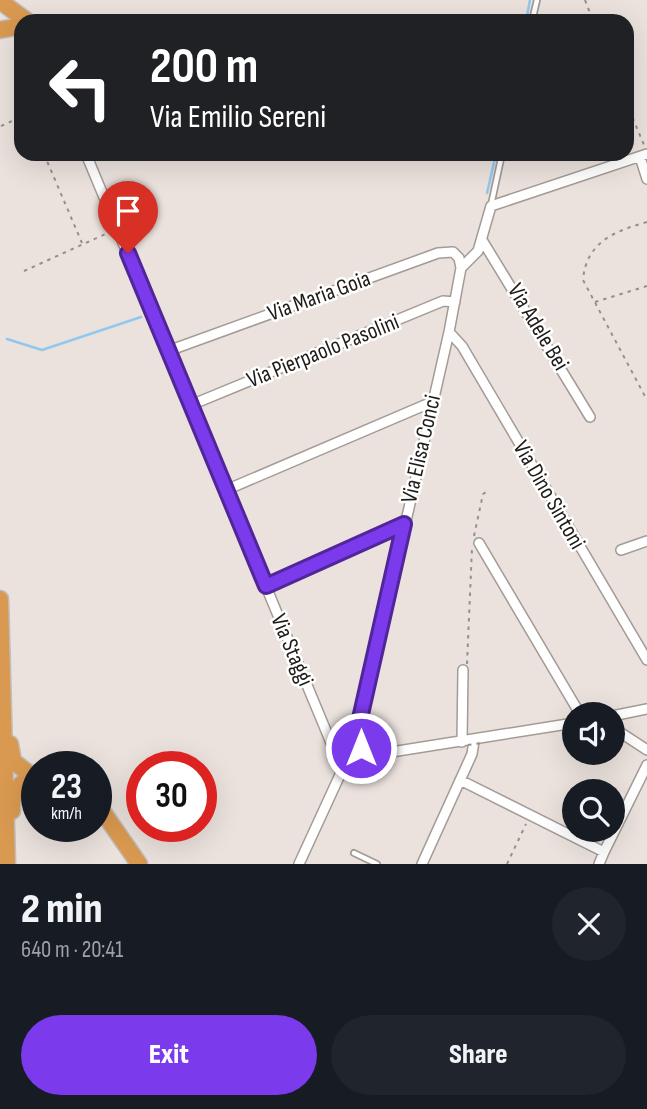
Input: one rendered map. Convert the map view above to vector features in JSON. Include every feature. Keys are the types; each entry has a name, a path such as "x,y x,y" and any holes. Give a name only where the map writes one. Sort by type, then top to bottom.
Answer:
{"highway":[{"path":"0,1 18,14"},
{"path":"0,599 7,861"},
{"path":"2,668 8,690 13,761 21,766"},
{"path":"7,861 12,840 14,792 21,787"},
{"path":"112,825 139,864"}],"street":[{"path":"645,154 647,179"},
{"name":"Via Staggi","path":"89,161 331,742 344,766"},
{"path":"461,268 478,251 491,206 624,161"},
{"name":"Via Adele Bei","path":"482,240 590,417"},
{"name":"Via Maria Goia","path":"168,351 438,253 453,253 459,258 461,268"},
{"name":"Via Elisa Conci","path":"359,755 362,744 358,733 449,332 461,268"},
{"name":"Via Pierpaolo Pasolini","path":"191,405 443,301 455,302"},
{"name":"Via Dino Sintoni","path":"449,332 462,346 647,660"},
{"path":"226,490 432,402"},
{"path":"266,586 404,524"},
{"path":"621,550 647,541"},
{"path":"479,543 573,702"},
{"path":"422,864 472,754 463,670"},
{"path":"625,713 647,709"},
{"path":"339,755 346,748 359,755 471,743 562,725"},
{"path":"331,742 346,740 358,733"},
{"path":"625,736 647,750"},
{"path":"299,864 344,766 353,767 359,755"},
{"path":"599,863 647,765"},
{"path":"460,780 604,852"}],"lane":[{"path":"491,206 501,161"},
{"path":"354,853 377,864"}],"path":[{"path":"634,124 645,154"},
{"path":"47,161 83,244"},
{"path":"647,222 604,237 588,258 583,279 647,400"},
{"path":"24,271 118,229"},
{"path":"594,303 647,286"},
{"path":"640,387 647,385"},
{"path":"463,670 466,668 473,566 470,557 483,494 488,491"},
{"path":"507,864 530,815"}],"waterway":[{"path":"527,14 530,0"},
{"path":"487,193 494,161"},
{"path":"7,339 42,350 141,317"}],"route":[{"path":"128,253 266,586 404,524 359,723 361,748"}]}
